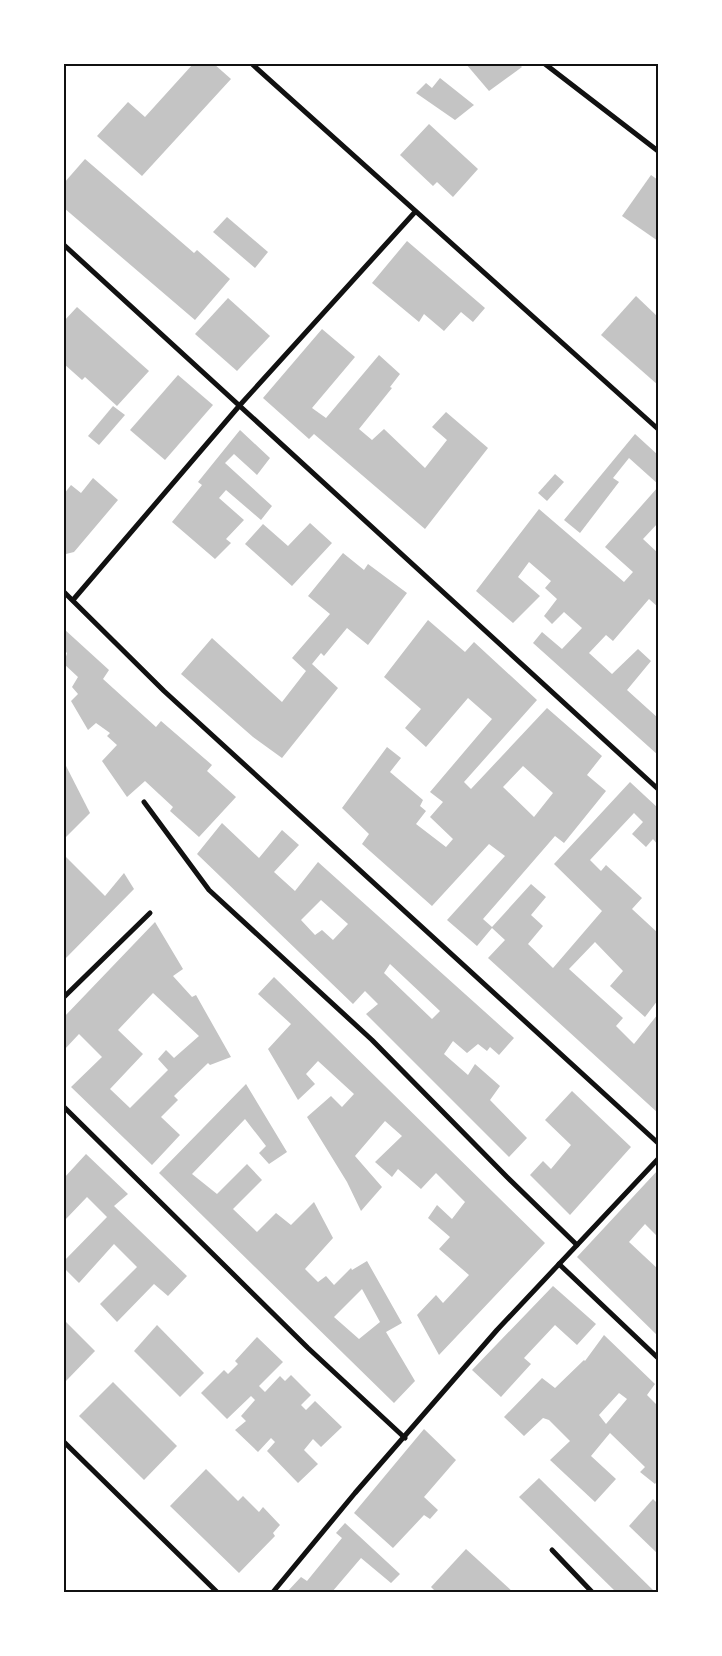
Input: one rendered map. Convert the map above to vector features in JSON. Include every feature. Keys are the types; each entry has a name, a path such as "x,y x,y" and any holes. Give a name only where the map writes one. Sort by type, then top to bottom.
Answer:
{"street":[{"path":"252,64 658,429"},
{"path":"545,64 658,151"},
{"path":"73,600 240,405 415,212"},
{"path":"64,245 658,789"},
{"path":"64,592 164,691 658,1143"},
{"path":"144,802 210,890 372,1040 507,1178 578,1245"},
{"path":"64,997 150,913"},
{"path":"64,1107 308,1348 405,1438"},
{"path":"273,1592 497,1330 658,1159"},
{"path":"559,1264 658,1358"},
{"path":"64,1442 217,1592"},
{"path":"552,1550 592,1592"}],"building":[{"path":"193,64 214,64 231,79 142,176 97,136 128,102 145,117"},
{"path":"466,64 519,64 522,67 489,91"},
{"path":"440,78 474,105 455,120 416,93 426,83 432,88"},
{"path":"429,124 478,169 453,197 437,182 433,186 400,155"},
{"path":"85,159 194,253 197,250 230,279 195,320 64,208 64,183"},
{"path":"651,175 658,180 658,241 622,216"},
{"path":"227,217 268,252 255,268 213,232"},
{"path":"407,241 485,308 473,322 461,312 444,331 424,314 419,322 372,283"},
{"path":"636,296 658,317 658,385 601,335"},
{"path":"228,298 270,336 237,371 195,334"},
{"path":"77,307 149,371 117,406 85,377 82,380 64,364 64,321"},
{"path":"322,329 355,357 312,408 326,418 379,355 400,374 390,387 392,388 359,429 372,440 384,429 425,468 447,440 432,427 446,412 488,448 425,529 314,434 309,439 263,398"},
{"path":"178,375 213,405 165,460 130,430"},
{"path":"113,406 125,415 99,445 88,436"},
{"path":"240,430 270,458 257,475 234,454 225,463 272,506 261,520 226,490 219,498 244,520 226,539 231,543 215,559 172,522 202,485 198,482"},
{"path":"635,434 658,455 658,484 629,458 613,478 619,482 580,533 564,520"},
{"path":"555,474 564,482 547,501 538,493"},
{"path":"93,478 118,500 74,552 66,554 64,552 64,494 71,485 81,493"},
{"path":"658,487 658,523 643,539 658,553 658,607 649,599 613,641 606,635 589,653 612,674 638,649 651,661 627,690 658,718 658,755 533,643 542,632 562,649 582,628 564,612 552,624 544,616 557,599 545,588 551,581 529,562 518,577 540,596 513,623 476,591 539,509 624,582 633,572 605,547"},
{"path":"310,523 332,543 292,586 245,544 263,524 288,546"},
{"path":"343,553 364,570 368,564 407,593 368,645 347,628 324,656 321,653 312,664 338,688 282,758 253,737 181,674 212,638 282,702 306,671 292,658 330,614 308,596"},
{"path":"428,620 465,652 474,642 537,700 464,782 471,789 547,708 602,756 587,775 606,791 564,843 555,836 483,919 492,927 531,884 546,897 531,915 543,926 528,944 553,968 602,911 554,864 630,782 658,808 658,845 653,839 646,847 632,834 643,822 634,813 590,860 601,871 606,865 642,898 632,909 658,933 658,1000 645,1017 610,986 623,971 595,942 569,969 623,1018 616,1026 634,1044 658,1014 658,1113 488,958 505,940 492,928 477,946 447,920 505,856 489,844 432,906 362,844 369,834 342,808 387,747 401,758 390,772 423,800 420,806 426,811 416,824 446,847 453,839 430,817 443,802 430,792 492,719 468,698 426,747 405,728 421,709 384,677","holes":["523,766 553,793 534,817 503,787"]},
{"path":"64,629 109,670 103,679 156,727 161,721 212,765 207,771 236,797 199,837 170,811 173,807 145,781 127,797 102,761 117,745 107,736 110,733 96,723 88,730 71,701 78,694 72,687 78,677 64,664 67,653 64,650"},
{"path":"64,762 90,813 64,839"},
{"path":"222,823 259,858 282,830 299,845 274,872 295,891 318,862 514,1038 499,1055 490,1047 487,1051 478,1044 467,1053 453,1041 444,1054 468,1075 475,1064 500,1086 490,1100 527,1138 509,1157 366,1014 378,1004 365,991 353,1004 197,854","holes":["321,900 348,924 333,940 322,930 315,935 301,920","390,964 440,1011 432,1019 384,973"]},
{"path":"64,855 105,896 124,873 134,889 64,960"},
{"path":"155,922 183,969 173,976 192,997 196,995 231,1057 210,1065 208,1063 174,1096 178,1100 161,1117 180,1135 152,1165 71,1087 102,1057 79,1034 64,1050 64,1017","holes":["153,993 199,1036 174,1058 166,1050 158,1059 168,1070 130,1108 110,1089 143,1054 118,1030"]},
{"path":"274,977 545,1243 439,1355 417,1315 436,1295 443,1303 469,1275 439,1249 450,1237 428,1218 437,1205 452,1219 465,1202 436,1173 421,1189 398,1169 392,1177 375,1162 402,1136 385,1121 355,1156 382,1187 361,1211 347,1182 307,1117 331,1096 342,1107 354,1094 318,1061 306,1074 315,1084 298,1100 268,1049 291,1024 258,994"},
{"path":"246,1084 287,1152 269,1164 259,1153 266,1146 245,1119 192,1174 217,1194 247,1164 262,1180 233,1209 257,1232 276,1213 291,1225 314,1202 333,1238 305,1269 318,1282 326,1276 334,1285 351,1268 352,1270 367,1261 402,1323 386,1332 415,1381 394,1403 159,1173","holes":["362,1289 380,1322 359,1339 334,1317"]},
{"path":"572,1091 631,1147 570,1215 530,1175 543,1161 551,1169 571,1145 545,1120"},
{"path":"86,1154 128,1194 114,1206 187,1276 168,1296 154,1284 117,1322 100,1304 137,1267 114,1244 79,1283 64,1268 64,1261 107,1217 87,1197 64,1221 64,1178"},
{"path":"658,1170 658,1237 645,1224 629,1242 658,1269 658,1336 577,1257"},
{"path":"553,1286 596,1324 577,1345 555,1325 524,1358 531,1364 501,1397 472,1370"},
{"path":"64,1320 95,1351 64,1383"},
{"path":"157,1325 204,1373 180,1397 134,1351"},
{"path":"604,1335 655,1384 647,1395 658,1406 658,1480 655,1484 640,1472 645,1467 610,1433 591,1456 616,1479 595,1502 550,1460 570,1441 549,1420 543,1418 524,1436 504,1417 542,1378 555,1388 585,1361","holes":["619,1393 627,1399 606,1424 599,1415"]},
{"path":"257,1337 283,1362 259,1386 265,1392 280,1376 285,1381 291,1375 311,1395 301,1405 306,1410 315,1401 342,1427 321,1447 313,1439 304,1450 318,1464 298,1483 267,1451 275,1442 271,1438 258,1452 235,1430 246,1421 241,1416 255,1400 251,1396 227,1419 201,1393 224,1370 228,1374 238,1364 235,1361"},
{"path":"113,1382 177,1446 144,1480 79,1416"},
{"path":"424,1429 456,1460 424,1497 438,1510 430,1519 424,1515 393,1548 354,1513"},
{"path":"206,1469 238,1501 243,1496 259,1512 263,1507 280,1525 273,1533 275,1536 239,1573 170,1506"},
{"path":"539,1478 655,1592 616,1592 519,1497"},
{"path":"653,1499 658,1504 658,1554 629,1526"},
{"path":"345,1523 400,1574 391,1583 361,1558 332,1592 287,1592 301,1577 307,1581 342,1538 336,1533"},
{"path":"466,1549 513,1592 436,1592 431,1587"}]}
